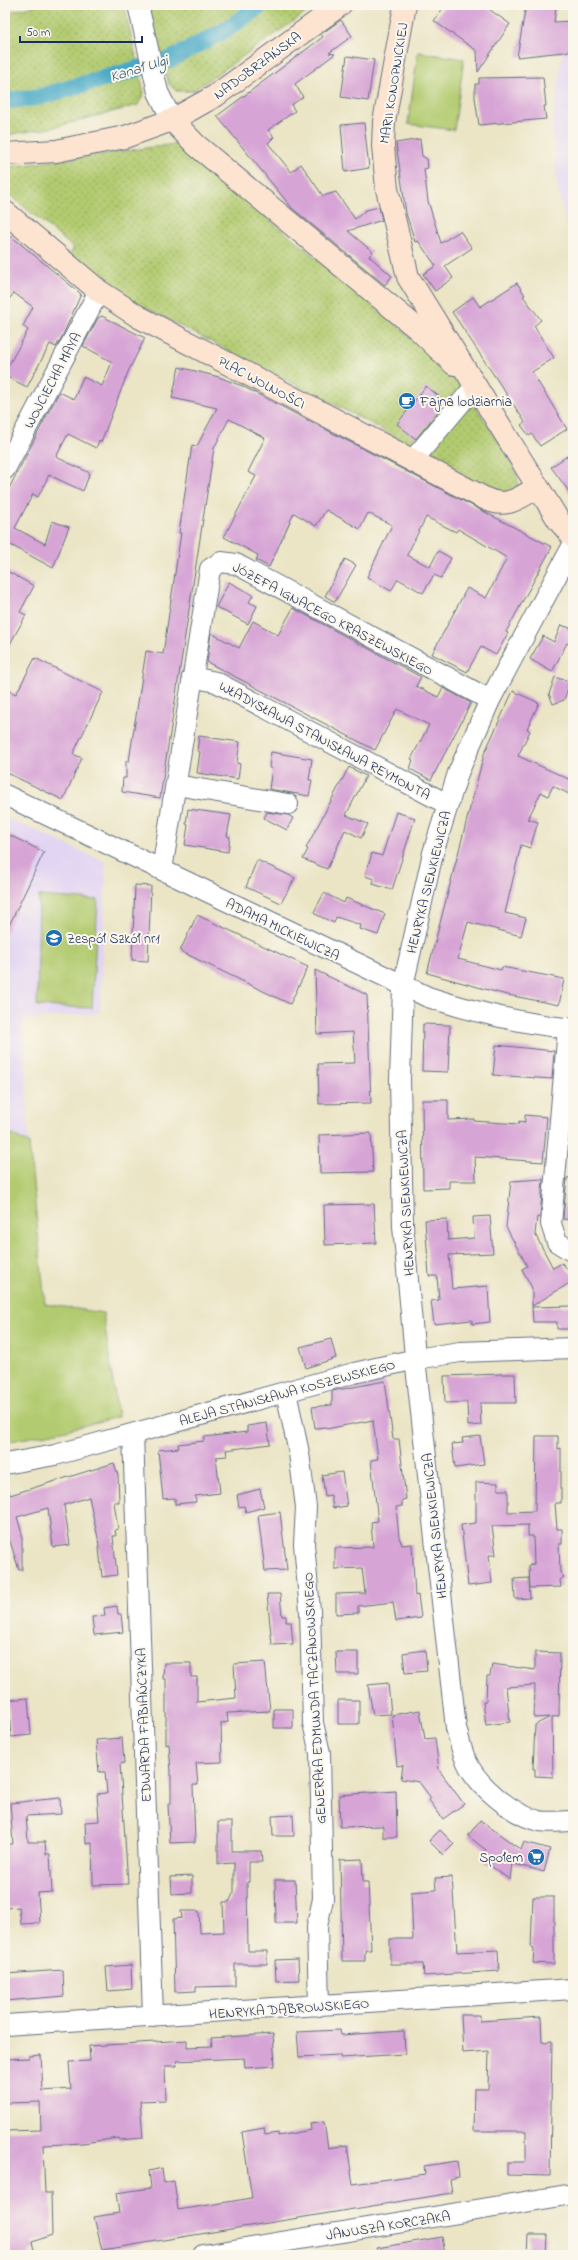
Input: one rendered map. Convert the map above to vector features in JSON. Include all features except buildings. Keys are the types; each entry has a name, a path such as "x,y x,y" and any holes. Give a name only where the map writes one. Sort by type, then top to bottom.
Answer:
{"street":[{"path":"138,5 157,87 172,120 196,145 419,330 476,385"},
{"name":"NADOBRZAŃSKA","path":"7,155 56,151 125,137 172,120 215,96 340,5"},
{"name":"MARII KONOPNICKIEJ","path":"405,5 384,122 383,146 387,189 408,278"},
{"name":"PLAC WOLNOŚCI","path":"5,212 99,291 139,318 489,501 499,504 510,502 538,487"},
{"path":"380,299 391,298 400,291 408,278 476,385 538,487 560,521 573,537"},
{"name":"WOJCIECHA MAYA","path":"5,469 99,291"},
{"path":"412,460 476,385"},
{"name":"HENRYKA SIENKIEWICZA","path":"573,546 472,736 447,804 432,853 403,986 400,1080 403,1226 456,1728 466,1761 481,1782 500,1801 523,1816 541,1821 573,1821"},
{"name":"JÓZEFA IGNACEGO KRASZEWSKIEGO","path":"192,677 210,569 220,562 236,564 490,700"},
{"path":"162,870 192,677"},
{"name":"WŁADYSŁAWA STANISŁAWA REYMONTA","path":"192,677 216,682 447,804"},
{"path":"176,785 288,804"},
{"name":"ADAMA MICKIEWICZA","path":"5,795 403,986 459,1007 501,1017 571,1028"},
{"path":"571,1028 551,1224 557,1242 573,1252"},
{"name":"ALEJA STANISŁAWA KOSZEWSKIEGO","path":"5,1464 55,1455 286,1392 416,1359 460,1352 573,1348"},
{"name":"GENERAŁA EDMUNDA TACZANOWSKIEGO","path":"286,1392 299,1453 306,1508 304,1544 310,1611 313,1723 320,1753 323,1899 317,1926 319,2006"},
{"name":"EDWARDA FABIAŃCZYKA","path":"133,1434 153,2016"},
{"name":"HENRYKA DĄBROWSKIEGO","path":"5,2025 573,1989"},
{"name":"JANUSZA KORCZAKA","path":"203,2255 573,2194"}],"shaded area":[{"path":"569,5 573,5 573,250 558,192 552,129"},
{"name":"Zespół Szkół nr1","path":"5,817 106,862 100,1013 23,1020 29,1143 5,1131"}],"green space":[{"path":"39,5 124,5 144,93 138,105 51,128 5,135 5,13"},
{"path":"148,5 317,5 193,91 176,91 169,84 151,23"},
{"path":"418,52 464,59 454,130 408,124"},
{"path":"175,144 189,152 454,373 511,461 517,475 519,487 498,496 372,424 110,290 68,257 74,248 5,191 5,168"},
{"path":"39,896 98,900 92,1008 37,1006"},
{"path":"5,1131 29,1143 45,1304 103,1313 118,1417 58,1432 5,1442"}],"waterway":[{"name":"Kanał Ulgi","path":"5,101 39,97 171,59 227,29 261,5"}],"place":[{"name":"Fajna lodziarnia","path":"407,401"},
{"name":"Zespół Szkół nr1","path":"54,938"},
{"name":"Społem","path":"536,1857"}]}
